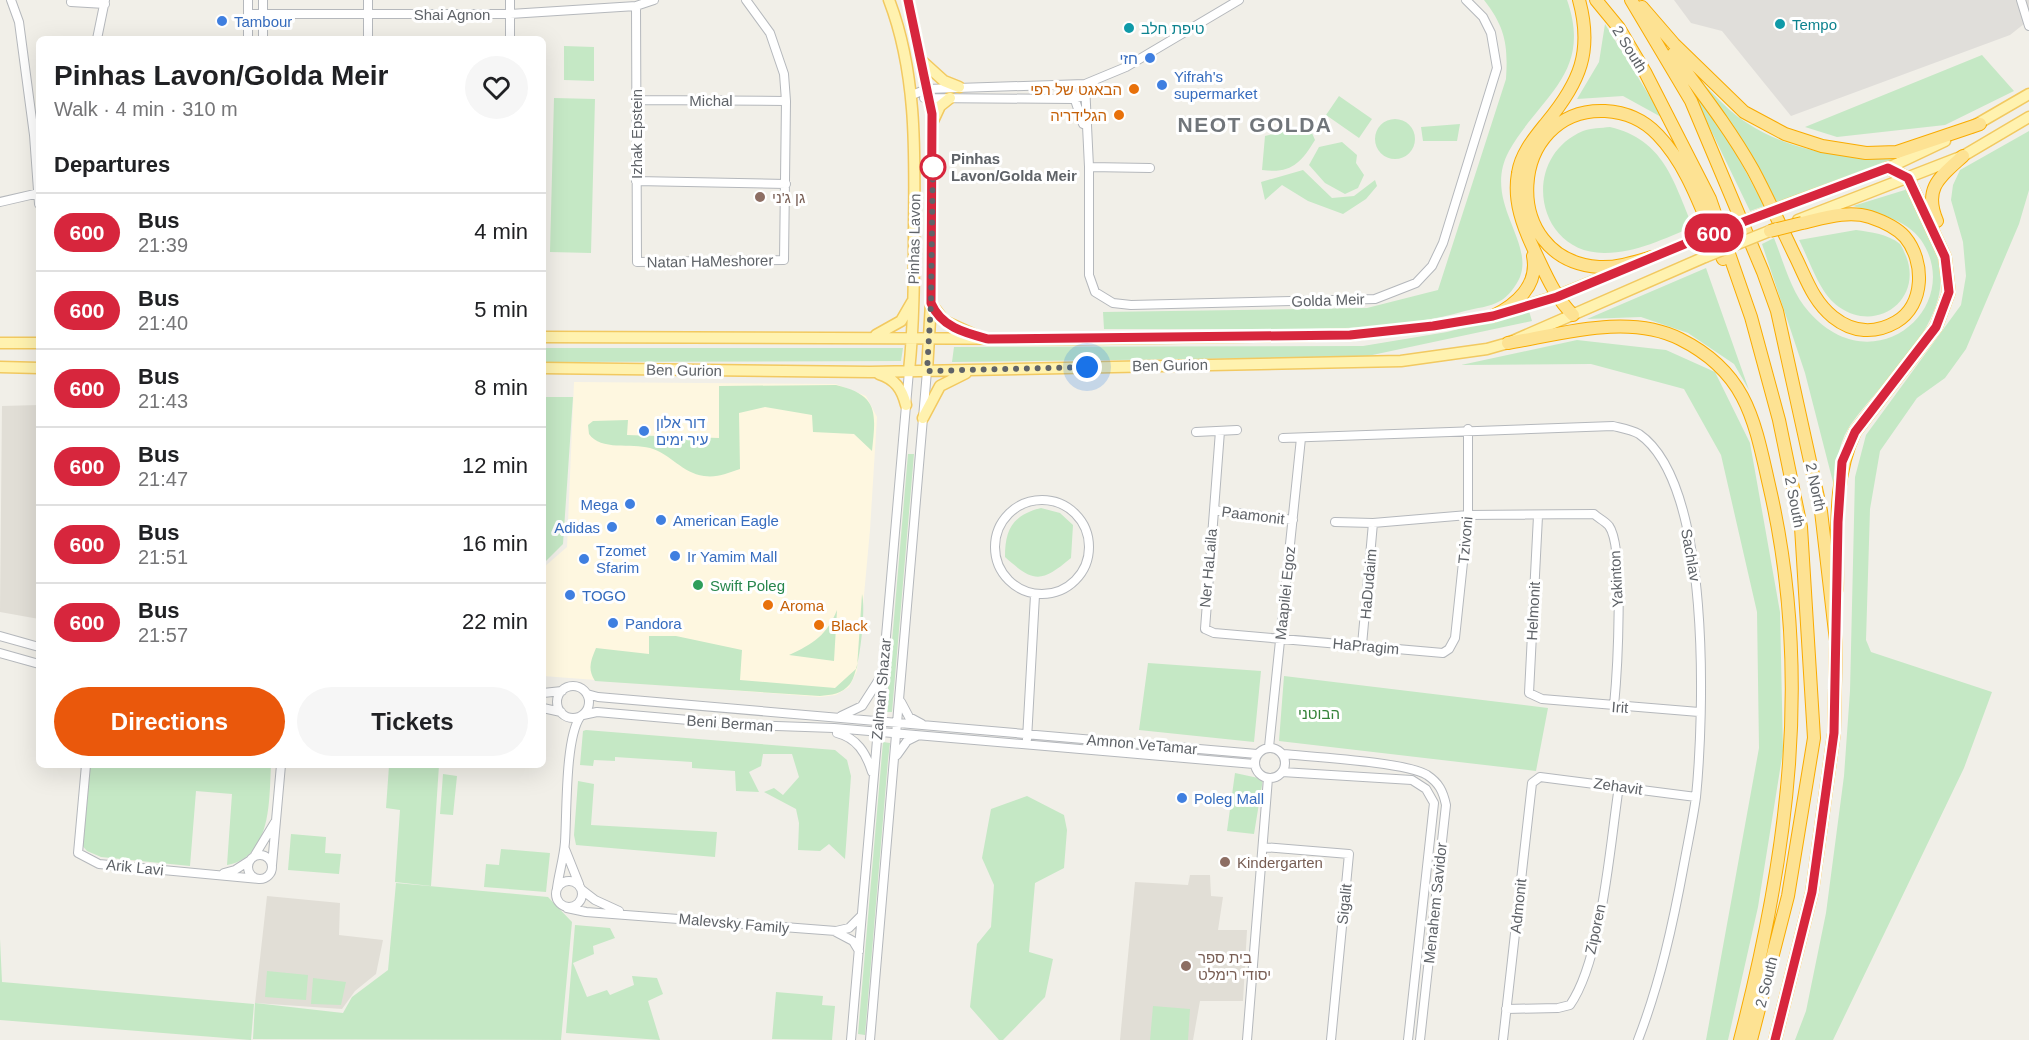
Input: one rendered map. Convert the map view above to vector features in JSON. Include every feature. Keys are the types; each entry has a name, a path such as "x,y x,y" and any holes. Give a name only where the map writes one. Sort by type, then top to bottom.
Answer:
{"highway":[{"path":"1573,315 1557,297 1530,241 1519,211 1518,171 1532,140 1562,104 1582,64 1586,35 1579,0"},
{"name":"2 South","path":"1596,0 1619,28 1681,137 1710,199 1751,317 1779,420 1801,527 1814,738 1788,896 1751,1040"},
{"path":"1632,0 1730,130 1754,173 1808,285 1823,308 1833,317 1857,330 1876,330 1903,318 1917,295 1919,278 1916,259 1904,236 1883,222 1857,215 1835,216 1800,221 1770,231"},
{"name":"2 North","path":"1632,0 1691,101 1777,311 1821,511 1836,641 1834,733 1812,892 1775,1040"},
{"path":"1637,0 1674,44 1744,112 1785,134 1833,148 1866,153 1897,152 1980,124"},
{"path":"1652,257 1628,264 1596,267 1561,254 1537,232 1528,209 1527,173 1540,145 1558,126 1576,116 1607,111 1629,115 1657,134 1690,185 1751,317"},
{"path":"1836,641 1838,522 1842,462 1855,432 1945,317 1953,298 1954,278 1947,244 1930,200 1942,175 1963,156"},
{"path":"1888,168 1908,178 1945,257 1949,292 1945,307 1923,345"},
{"path":"1493,316 1513,304 1533,278 1534,260 1530,241"},
{"path":"1508,343 1595,329 1632,328 1661,332 1678,338 1720,364 1740,390 1752,419 1781,537 1792,637 1793,697 1786,814 1775,892 1740,1040"}],"main road":[{"name":"Pinhas Lavon","path":"889,0 912,95 915,161 912,337"},
{"name":"Pinhas Lavon","path":"908,0 932,124 930,338"},
{"path":"921,59 944,81 958,87"},
{"name":"Ben Gurion","path":"546,337 988,339 1350,335 1433,326 1493,316 1557,297 1692,241 1888,168 1980,124 2029,94"},
{"path":"932,124 940,106 950,98"},
{"path":"1800,221 1963,156 2029,117"},
{"name":"Ben Gurion","path":"546,368 971,371 1133,365 1374,364 1438,357 1508,343 1770,231"},
{"path":"874,337 901,321 913,299"},
{"path":"931,303 938,316 954,328 988,339"},
{"path":"0,336 15,343"},
{"name":"Zalman Shazar","path":"909,371 912,337"},
{"name":"Zalman Shazar","path":"927,371 930,338"},
{"path":"0,343 36,343"},
{"path":"0,367 36,368"},
{"path":"0,376 20,368"},
{"path":"923,418 940,386 971,371"},
{"path":"870,372 883,375 896,383 903,393 906,405"}],"street":[{"path":"11,0 20,22 36,159"},
{"path":"248,0 248,36"},
{"path":"263,0 263,36"},
{"path":"368,0 368,36"},
{"path":"510,0 510,36"},
{"name":"Shai Agnon","path":"248,14 510,14 636,6 654,0"},
{"path":"636,181 786,184 784,74 770,33 746,0"},
{"path":"912,95 958,87 1086,84 1126,67 1239,0"},
{"name":"Golda Meir","path":"1086,84 1089,275 1095,292 1113,303 1221,304 1374,298 1416,283 1432,266 1443,243 1497,68 1491,33 1483,17 1466,0"},
{"path":"2021,0 2029,26"},
{"path":"71,2 105,2 98,36"},
{"name":"Izhak Epstein","path":"636,6 637,262"},
{"name":"Golda Meir","path":"1072,86 1074,99 1086,130"},
{"path":"984,88 985,98"},
{"path":"928,94 950,98 1074,99 1086,95"},
{"name":"Michal","path":"636,100 786,101"},
{"path":"1089,167 1150,168"},
{"name":"Natan HaMeshorer","path":"637,262 784,261 786,184"},
{"path":"0,202 20,200 36,195"},
{"path":"0,196 20,200"},
{"name":"Zalman Shazar","path":"851,1040 909,371"},
{"name":"Zalman Shazar","path":"870,1040 927,371"},
{"name":"Sachlav","path":"1283,438 1467,429 1613,426 1638,434 1660,456 1676,488 1695,568 1702,661 1696,797 1673,922 1638,1040"},
{"name":"Tzivoni","path":"1449,649 1455,638 1468,515 1467,429"},
{"path":"1196,432 1237,430"},
{"name":"Ner HaLaila","path":"1220,431 1205,629 1214,633 1281,639"},
{"name":"Maapilei Egoz","path":"1269,747 1301,438"},
{"path":"1047,500 1063,504 1082,520 1089,541 1089,557 1083,571 1073,584 1048,594 1035,595 1020,589 1000,571 995,555 996,537 1002,521 1012,511 1026,502 1047,500"},
{"name":"Paamonit","path":"1214,510 1293,520"},
{"name":"Yakinton","path":"1468,515 1594,514 1609,526 1615,545 1619,650 1614,706"},
{"path":"1335,522 1373,523 1468,515"},
{"name":"Helmonit","path":"1538,516 1529,693 1542,699"},
{"name":"HaDudaim","path":"1362,645 1373,523"},
{"path":"1027,745 1035,595"},
{"path":"0,636 36,646"},
{"name":"HaPragim","path":"1281,639 1443,653 1449,649"},
{"path":"0,653 36,663"},
{"path":"836,718 862,706 883,673"},
{"path":"546,693 562,691 574,686 587,694 589,703 575,724 570,756 565,846 556,898 567,908 580,901 581,888 565,846"},
{"path":"562,691 557,704 568,725 570,756"},
{"name":"Beni Berman","path":"587,694 598,697 879,721"},
{"path":"900,695 905,712 925,725"},
{"name":"Irit","path":"1542,699 1699,712"},
{"path":"546,709 571,718 581,716"},
{"name":"Beni Berman","path":"581,716 597,712 746,725 878,732"},
{"name":"Amnon VeTamar","path":"879,721 1257,754"},
{"path":"807,727 835,732 855,741 865,754 874,777"},
{"name":"Amnon VeTamar","path":"878,732 1254,764"},
{"path":"894,761 907,741 920,736"},
{"path":"1269,747 1282,754 1285,762 1282,772 1268,778 1259,774 1254,764 1257,754 1269,747"},
{"name":"Menahem Savidor","path":"1282,754 1404,768 1426,774 1442,788 1446,805 1420,1040"},
{"path":"1177,759 1178,769"},
{"name":"Arik Lavi","path":"86,768 78,854 99,864 259,879"},
{"path":"278,810 271,831 252,858 249,873 259,879 270,874 272,865 278,810 281,768"},
{"name":"Menahem Savidor","path":"1282,772 1412,780 1419,783 1434,803 1408,1040"},
{"name":"Zehavit","path":"1540,777 1696,797"},
{"name":"Admonit","path":"1503,1040 1532,783 1540,777"},
{"path":"1247,1040 1268,778"},
{"name":"Ziporen","path":"1506,1009 1558,1008 1570,1005 1576,996 1594,944 1619,786"},
{"name":"Sigalit","path":"1263,847 1349,854 1331,1040"},
{"path":"252,858 266,856 272,865"},
{"name":"Arik Lavi","path":"211,874 235,870 252,858"},
{"path":"557,888 567,881 581,888"},
{"name":"Malevsky Family","path":"581,888 604,906 631,915"},
{"name":"Malevsky Family","path":"567,908 586,912 836,931"},
{"path":"836,931 849,928 862,913"},
{"path":"836,931 853,940 859,951"}],"shaded area":[{"path":"1674,0 2029,0 2029,20 2010,35 1791,116 1722,31 1691,23"},
{"path":"574,382 836,384 866,396 877,417 870,530 857,671 849,687 836,695 820,697 546,676 546,565 567,547"},
{"path":"36,405 36,618 0,612 2,406"},
{"name":"בית ספר יסודי רימלט","path":"1190,875 1210,875 1211,896 1223,897 1218,930 1247,930 1243,1001 1200,1001 1193,1040 1120,1040 1135,882 1188,885"},
{"path":"267,896 340,903 339,935 383,940 376,974 355,991 342,1009 255,1003"}],"green space":[{"path":"1484,0 1567,0 1573,25 1573,47 1568,66 1548,99 1521,132 1509,151 1502,169 1501,187 1504,203 1520,249 1522,263 1520,277 1506,297 1492,305 1441,317 1369,327 1104,329 1103,312 1367,308 1438,290 1506,79 1504,38 1497,20"},
{"path":"1605,24 1663,118 1623,96 1577,99 1599,62"},
{"path":"564,46 594,47 594,81 564,80"},
{"path":"1982,55 2014,91 1945,125 1837,137 1805,127"},
{"path":"1683,61 1730,110 1765,133 1820,152 1859,157 1898,158 1777,202 1758,170"},
{"path":"1690,87 1730,142 1764,206 1750,211"},
{"path":"1339,96 1372,119 1359,138 1326,115"},
{"path":"554,98 595,99 591,253 550,252"},
{"path":"1395,119 1409,125 1415,139 1409,153 1395,159 1381,153 1375,139 1381,125"},
{"path":"1460,124 1457,141 1423,141 1421,127"},
{"path":"1610,127 1628,133 1655,152 1672,178 1693,227 1650,244 1617,252 1605,253 1582,249 1563,238 1551,222 1544,202 1544,182 1550,162 1563,144 1583,131"},
{"path":"1285,131 1312,133 1315,140 1300,161 1294,165 1281,170 1262,170 1265,136"},
{"path":"2029,131 2029,190 2019,224 1966,349 1945,378 1917,398 1880,451 1870,509 1866,640 1871,652 1992,692 1964,768 1833,1040 1795,1040 1806,1011 1826,913 1844,776 1850,691 1855,477 1866,435 1961,305 1966,276 1963,242 1951,200 1953,185 1960,170"},
{"path":"1342,142 1357,155 1356,163 1364,175 1358,188 1345,194 1325,183 1309,165 1319,147"},
{"path":"1303,170 1332,198 1354,196 1375,180 1377,186 1366,199 1343,214 1308,201 1282,185 1265,200 1261,182"},
{"path":"1908,189 1935,251 1940,270 1940,292 1933,313 1922,334 1848,429 1840,449 1834,486 1805,373 1762,244 1774,238 1797,296 1809,312 1834,333 1860,341 1885,339 1906,328 1922,311 1932,290 1932,265 1921,240 1907,227 1881,214 1853,206"},
{"path":"1856,230 1890,238 1900,244 1906,256 1910,272 1908,286 1903,298 1894,308 1882,314 1868,316 1854,314 1832,301 1820,285 1799,240"},
{"path":"1706,268 1749,390 1734,364 1688,333 1641,317 1587,319"},
{"path":"1529,311 1532,321 1363,357 952,362 954,347 1363,346 1447,332"},
{"path":"1577,340 1666,350 1715,372 1750,443 1780,612 1783,751 1758,907 1728,1040 1706,1040 1759,748 1757,612 1721,455 1684,389 1591,364 1461,365"},
{"path":"546,348 903,348 901,361 546,362"},
{"path":"836,385 860,394 872,408 874,426 872,451 854,434 813,432 812,415 765,407 739,413 740,469 718,476 696,474 650,448 609,445 601,443 589,434 588,425 593,421 628,420 627,435 719,438 719,386"},
{"path":"546,397 573,397 563,544 546,561"},
{"path":"908,454 914,454 892,712 886,712"},
{"path":"1041,508 1060,513 1073,525 1071,558 1052,572 1038,577 1023,572 1005,557 1005,547 1009,531 1017,519"},
{"path":"862,594 863,625 857,664"},
{"path":"837,610 834,661 789,655 818,638 829,626"},
{"path":"649,636 676,636 742,650 740,680 835,688 856,669 850,684 843,690 820,696 595,681 590,668 596,648 649,654"},
{"path":"1148,663 1261,671 1254,742 1139,730"},
{"name":"הבוטני","path":"1284,676 1548,708 1536,771 1279,741"},
{"path":"583,731 835,750 847,760 851,776 845,859 829,844 820,851 798,850 799,823 796,809 764,792 774,788 783,795 799,777 792,754 763,754 761,766 749,772 759,792 736,791 735,771 692,768 692,762 615,757 615,761 594,760 593,766 580,765"},
{"path":"883,742 890,743 865,1035 858,1034"},
{"path":"85,768 271,768 265,825 253,851 242,860 227,865 232,794 196,791 190,866 101,857 87,851 80,843"},
{"path":"389,768 439,768 431,886 395,882 400,810 386,808"},
{"path":"1235,773 1263,779 1254,834 1227,831"},
{"path":"443,774 457,776 453,815 440,814"},
{"path":"578,781 594,784 591,825 717,832 715,857 576,845 574,835"},
{"path":"1027,796 1064,815 1067,830 1064,868 1035,883 1029,952 1053,959 1045,997 1003,1040 999,1040 970,1007 977,944 991,927 994,885 982,858 991,809"},
{"path":"291,834 326,837 325,853 341,854 339,874 288,870"},
{"path":"501,849 550,853 546,892 484,887 486,864 499,865"},
{"path":"396,883 548,897 572,922 561,1040 253,1039 255,1003 343,1013 352,997 388,970"},
{"path":"575,925 610,928 615,938 593,946 594,954 573,963 587,997 607,990 610,995 634,985 632,976 657,978 663,994 648,1001 660,1040 566,1033"},
{"path":"0,939 2,982 254,1004 251,1040 0,1020"},
{"path":"267,971 308,975 306,1000 265,997"},
{"path":"313,978 346,982 341,1005 311,1004"},
{"path":"776,992 823,996 822,1005 835,1006 832,1040 772,1039"},
{"path":"1153,1006 1190,1009 1188,1040 1150,1040"}],"bus line":[{"name":"600","path":"908,0 932,114 931,303 938,316 954,328 988,339 1350,335 1433,326 1493,316 1557,297 1692,241 1888,168 1908,178 1945,257 1949,292 1936,327 1855,432 1842,462 1838,522 1834,733 1812,892 1775,1040"}],"place":[{"name":"Tambour","path":"222,21"},
{"name":"Tempo","path":"1780,24"},
{"name":"טיפת חלב","path":"1129,28"},
{"name":"חזי","path":"1150,58"},
{"name":"Yifrah's supermarket","path":"1162,85"},
{"name":"הבאגט של רפי","path":"1134,89"},
{"name":"הגלידריה","path":"1119,115"},
{"name":"Pinhas Lavon/Golda Meir","path":"933,167"},
{"name":"גן ג'ני","path":"760,197"},
{"name":"דור אלון עיר ימים","path":"644,431"},
{"name":"Mega","path":"630,504"},
{"name":"American Eagle","path":"661,520"},
{"name":"Adidas","path":"612,527"},
{"name":"Ir Yamim Mall","path":"675,556"},
{"name":"Tzomet Sfarim","path":"584,559"},
{"name":"Swift Poleg","path":"698,585"},
{"name":"TOGO","path":"570,595"},
{"name":"Aroma","path":"768,605"},
{"name":"Pandora","path":"613,623"},
{"name":"Black","path":"819,625"},
{"name":"Poleg Mall","path":"1182,798"},
{"name":"Kindergarten","path":"1225,862"},
{"name":"בית ספר יסודי רימלט","path":"1186,966"}],"district":[{"name":"NEOT GOLDA","path":"1255,124"}],"route":[{"path":"933,167 933,157 931,303 927,371 1087,367"}]}
